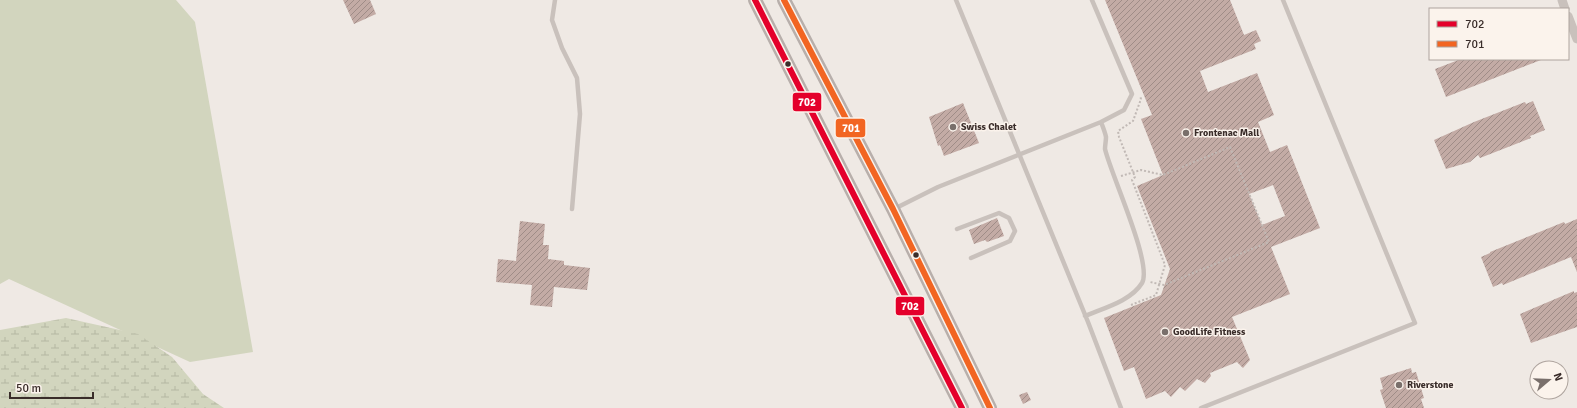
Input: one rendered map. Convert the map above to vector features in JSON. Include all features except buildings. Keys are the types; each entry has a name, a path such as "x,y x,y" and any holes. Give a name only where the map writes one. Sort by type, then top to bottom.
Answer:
{"main road":[{"path":"755,0 962,408"},
{"path":"784,0 893,209 990,408"}],"street":[{"path":"1569,18 1577,38"}],"lane":[{"path":"556,0 552,20 562,48 577,78 580,114 572,209"},
{"path":"956,0 1121,408"},
{"path":"893,209 938,187 1101,122 1124,110 1132,94 1092,0"},
{"path":"1201,408 1416,323 1283,0"},
{"path":"1085,316 1134,294 1143,281 1144,264 1136,236 1105,148 1106,135 1101,122"},
{"path":"957,230 999,213 1009,218 1015,231 1010,241 971,258"}],"path":[{"path":"1128,306 1156,295 1165,265 1132,180 1135,177 1118,131 1133,121 1141,98 1138,92"},
{"path":"1115,178 1140,170 1163,175 1230,147 1269,242 1164,285 1143,281"}],"green space":[{"path":"0,0 176,0 195,22 253,352 190,362 9,279 0,284"},
{"path":"66,318 138,334 172,357 203,394 224,408 0,408 0,330"}],"transit line":[{"name":"702","path":"755,0 962,408"},
{"name":"701","path":"784,0 893,209 990,408"}],"place":[{"name":"Swiss Chalet","path":"953,127"},
{"name":"Frontenac Mall","path":"1186,133"},
{"name":"GoodLife Fitness","path":"1165,332"},
{"name":"Riverstone","path":"1399,385"}]}
